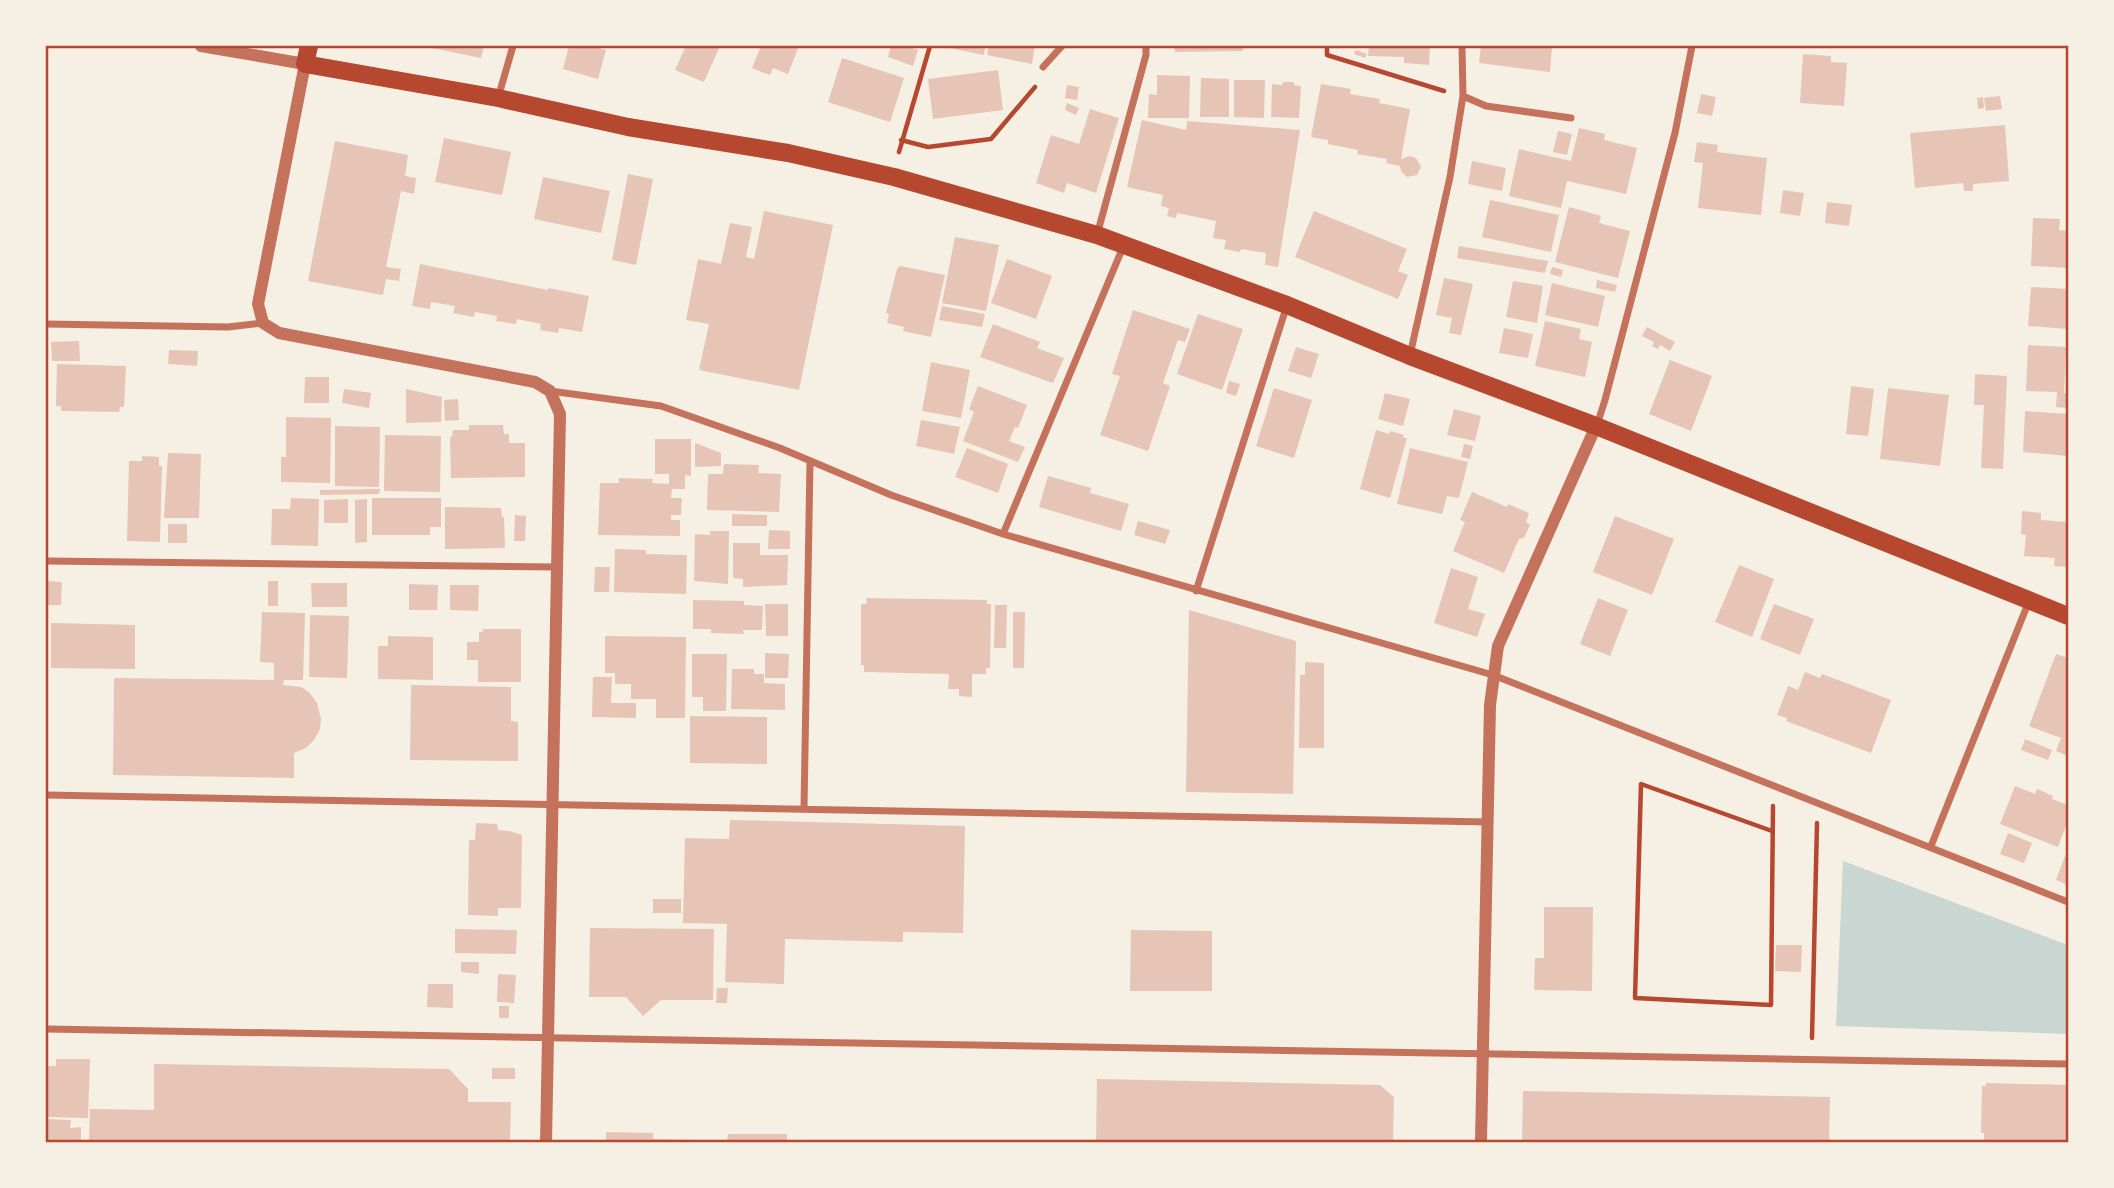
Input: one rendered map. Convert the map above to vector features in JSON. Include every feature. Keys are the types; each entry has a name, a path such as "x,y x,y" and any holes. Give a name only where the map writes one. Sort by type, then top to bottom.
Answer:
{"main road":[{"path":"309,46 305,64 498,98 628,127 788,153 894,177 1097,235 1596,426 2068,616"}],"street":[{"path":"201,46 305,64 258,304 263,323"},
{"path":"498,98 513,46"},
{"path":"1043,68 1062,46"},
{"path":"1097,235 1146,55 1146,46"},
{"path":"1410,356 1450,177 1463,96 1462,46"},
{"path":"1481,1143 1490,705 1498,646 1596,426 1605,400 1675,133 1692,46"},
{"path":"1463,96 1486,106 1571,118"},
{"path":"1003,534 1123,246"},
{"path":"1196,591 1287,306"},
{"path":"46,324 228,327 263,323 279,333 535,382 550,391 661,406 780,448 891,495 1003,534 1493,675 1656,738 1773,788 1931,846 2068,902"},
{"path":"547,1143 560,414 550,391"},
{"path":"804,808 810,462"},
{"path":"46,561 557,567"},
{"path":"1931,846 2029,601"},
{"path":"46,795 1488,822"},
{"path":"46,1029 2068,1064"}],"path":[{"path":"894,177 901,140 930,46"},
{"path":"1327,46 1327,55 1463,96"},
{"path":"901,140 928,147 991,139 1039,82 1043,68"},
{"path":"1772,831 1641,784 1635,998 1770,1004 1773,788"},
{"path":"1811,1060 1817,816"}],"shaded area":[{"path":"1843,861 2068,945 2068,1034 1836,1026"}],"building":[{"path":"432,46 484,46 481,58"},
{"path":"569,46 591,46 606,50 598,79 563,69"},
{"path":"686,46 720,46 704,82 675,70"},
{"path":"761,46 799,46 788,74 773,68 770,75 752,68"},
{"path":"891,46 918,50 913,66 888,57"},
{"path":"940,46 985,46 984,55"},
{"path":"989,46 1035,46 1032,64 987,55"},
{"path":"1174,46 1243,46 1243,51 1175,52"},
{"path":"1369,46 1430,46 1429,65 1404,63 1404,57 1368,56"},
{"path":"1481,46 1552,46 1550,72 1479,63"},
{"path":"1356,50 1367,54 1365,58 1354,54"},
{"path":"1803,54 1831,56 1831,62 1847,63 1844,106 1800,103"},
{"path":"842,58 904,78 890,122 828,102"},
{"path":"998,70 1003,110 933,119 928,79"},
{"path":"1157,75 1190,76 1189,118 1148,118 1149,94 1157,95"},
{"path":"1201,78 1229,79 1229,117 1200,117"},
{"path":"1234,80 1265,80 1264,118 1234,117"},
{"path":"1283,82 1294,82 1294,85 1301,86 1299,118 1271,117 1272,84 1282,85"},
{"path":"1321,84 1351,89 1350,94 1380,99 1379,103 1410,109 1401,159 1409,156 1416,158 1421,167 1417,175 1407,177 1400,166 1386,163 1387,159 1357,154 1358,150 1328,144 1328,140 1311,137"},
{"path":"1067,85 1079,87 1077,100 1065,98"},
{"path":"1701,94 1716,97 1712,116 1697,113"},
{"path":"2000,96 2002,109 1986,111 1984,98"},
{"path":"1983,97 1984,108 1978,109 1977,98"},
{"path":"1067,103 1079,108 1076,115 1065,110"},
{"path":"1090,109 1119,118 1096,193 1067,183 1064,193 1036,183 1051,135 1079,144"},
{"path":"1142,120 1186,130 1187,121 1300,130 1278,267 1265,265 1266,253 1224,249 1226,240 1213,238 1216,221 1177,213 1176,218 1167,216 1169,208 1161,206 1163,195 1127,187"},
{"path":"2005,125 2009,181 1973,184 1973,191 1964,191 1963,183 1915,188 1910,133"},
{"path":"1579,128 1605,134 1604,140 1637,148 1626,194 1567,181 1561,208 1509,196 1519,149 1571,161"},
{"path":"1558,131 1572,134 1567,155 1553,152"},
{"path":"444,138 511,152 502,195 435,182"},
{"path":"335,141 408,155 405,176 416,178 414,194 401,191 386,267 401,269 399,281 386,279 383,295 308,281"},
{"path":"1697,142 1718,145 1717,152 1767,158 1761,215 1698,208 1703,163 1694,162"},
{"path":"1472,161 1506,168 1502,191 1468,184"},
{"path":"628,174 653,179 636,265 612,260"},
{"path":"543,177 610,191 601,233 534,219"},
{"path":"1783,190 1804,193 1800,216 1780,213"},
{"path":"1490,200 1559,215 1551,252 1482,237"},
{"path":"1827,202 1852,205 1849,226 1825,223"},
{"path":"1569,207 1601,216 1599,223 1630,231 1618,278 1555,262"},
{"path":"764,211 833,225 799,390 699,370 709,324 686,320 698,259 721,264 730,223 752,227 746,257 754,259"},
{"path":"1314,211 1407,249 1398,271 1408,275 1398,299 1295,257"},
{"path":"2033,218 2060,219 2059,230 2068,231 2068,268 2031,266"},
{"path":"955,237 999,245 986,311 942,303"},
{"path":"1459,246 1548,261 1545,273 1457,258"},
{"path":"1007,259 1052,276 1036,319 991,303"},
{"path":"420,264 589,296 582,332 559,328 558,333 540,330 541,324 517,319 516,324 496,321 497,316 475,312 474,317 453,313 455,306 431,302 430,309 412,306"},
{"path":"900,266 945,275 931,337 903,331 904,327 887,323 889,314 886,313"},
{"path":"1552,267 1563,270 1561,277 1550,274"},
{"path":"1444,278 1473,284 1461,335 1449,333 1452,318 1436,315"},
{"path":"1597,280 1617,285 1615,292 1596,288"},
{"path":"1513,281 1543,286 1537,323 1506,317"},
{"path":"1552,283 1605,296 1598,327 1545,315"},
{"path":"2031,287 2068,289 2068,329 2028,326"},
{"path":"942,306 985,314 982,327 939,320"},
{"path":"1133,310 1190,329 1185,342 1178,340 1163,383 1170,386 1148,451 1100,435 1120,376 1112,374"},
{"path":"1198,314 1243,329 1222,390 1177,374"},
{"path":"1545,321 1581,329 1579,339 1592,342 1585,377 1535,366"},
{"path":"993,324 1040,342 1037,348 1064,358 1053,383 980,357"},
{"path":"1647,327 1675,342 1670,351 1660,345 1658,349 1652,346 1654,342 1642,336"},
{"path":"1504,328 1533,334 1528,358 1499,353"},
{"path":"79,341 80,361 52,361 51,342"},
{"path":"2028,345 2066,347 2064,393 2068,393 2068,408 2056,407 2057,392 2026,391"},
{"path":"1296,347 1319,354 1311,378 1288,371"},
{"path":"169,350 198,351 197,366 168,364"},
{"path":"1670,360 1712,376 1691,431 1649,414"},
{"path":"931,362 970,370 961,418 922,411"},
{"path":"57,364 126,366 124,407 120,407 119,412 61,411 61,406 56,406"},
{"path":"1975,374 2007,376 2003,469 1981,468 1984,405 1974,405"},
{"path":"305,377 329,377 329,403 304,403"},
{"path":"1229,381 1240,384 1236,396 1226,393"},
{"path":"978,386 1027,405 1018,428 1015,427 1009,441 1025,447 1018,462 963,441 974,412 969,409"},
{"path":"1851,386 1874,389 1868,436 1846,434"},
{"path":"1274,388 1312,400 1294,458 1256,446"},
{"path":"1888,388 1949,395 1940,466 1880,459"},
{"path":"344,389 371,393 369,408 342,403"},
{"path":"406,389 442,397 441,422 406,423"},
{"path":"1385,393 1410,399 1403,426 1378,419"},
{"path":"458,399 459,420 445,421 444,400"},
{"path":"1454,409 1481,416 1475,441 1447,435"},
{"path":"2025,411 2068,414 2068,456 2023,452"},
{"path":"286,417 331,418 330,483 281,482 281,457 286,457"},
{"path":"921,420 960,427 954,454 916,446"},
{"path":"469,425 503,425 504,434 509,434 509,443 525,443 525,477 451,478 450,437 453,430 469,430"},
{"path":"335,426 380,427 379,487 335,486"},
{"path":"1376,430 1389,434 1390,431 1407,438 1390,498 1360,489"},
{"path":"385,435 441,436 440,492 384,491"},
{"path":"655,439 691,439 691,476 685,475 685,489 672,489 671,498 682,498 681,515 671,515 671,520 680,520 680,536 598,535 600,483 619,483 619,478 653,479 652,483 669,484 669,474 655,474"},
{"path":"695,443 721,453 721,466 695,467"},
{"path":"1464,444 1473,446 1470,459 1461,457"},
{"path":"967,448 1008,464 998,493 955,477"},
{"path":"1410,448 1468,462 1459,498 1447,496 1442,514 1397,504"},
{"path":"168,453 201,454 199,518 164,518"},
{"path":"142,456 159,457 159,466 162,466 160,542 127,541 129,461 142,461"},
{"path":"724,464 759,465 758,473 781,474 779,512 707,510 708,474 723,474"},
{"path":"1048,476 1091,488 1090,493 1129,504 1121,531 1039,507"},
{"path":"380,489 379,494 320,495 320,490"},
{"path":"1472,492 1529,513 1526,522 1530,525 1524,538 1519,539 1504,573 1453,551 1465,522 1460,520"},
{"path":"291,498 319,499 318,546 271,545 272,509 290,509"},
{"path":"372,498 441,498 441,527 430,527 430,535 372,535"},
{"path":"348,499 348,523 324,523 324,500"},
{"path":"367,499 367,542 355,543 355,500"},
{"path":"445,507 501,508 505,548 445,549"},
{"path":"2022,511 2041,513 2041,520 2068,522 2068,567 2054,566 2055,558 2024,556 2026,535 2021,534"},
{"path":"732,514 767,515 767,526 732,526"},
{"path":"515,515 526,516 525,541 514,541"},
{"path":"1615,516 1674,539 1652,595 1593,572"},
{"path":"1138,521 1170,530 1165,544 1134,535"},
{"path":"168,524 187,524 187,543 168,543"},
{"path":"769,530 790,531 790,549 768,549"},
{"path":"710,531 729,531 728,584 694,581 695,534 710,535"},
{"path":"733,543 760,543 760,555 788,555 787,585 743,587 743,579 733,578"},
{"path":"615,549 646,550 646,554 687,555 686,594 614,592"},
{"path":"1739,565 1774,579 1752,637 1715,622"},
{"path":"595,567 610,567 609,592 594,592"},
{"path":"1451,568 1478,577 1468,609 1485,614 1477,637 1434,623"},
{"path":"46,581 62,582 61,605 46,605"},
{"path":"268,581 278,581 278,606 268,606"},
{"path":"311,583 347,583 347,607 312,607"},
{"path":"409,584 438,585 437,610 409,610"},
{"path":"450,585 479,585 478,611 450,610"},
{"path":"866,598 987,600 987,604 991,604 990,668 986,668 986,674 972,674 972,697 959,696 959,689 948,689 949,674 864,672 864,665 861,665 861,604 867,604"},
{"path":"1598,598 1628,610 1610,656 1580,644"},
{"path":"693,600 744,601 744,605 763,606 762,630 743,630 744,634 711,633 711,629 693,629"},
{"path":"765,604 788,604 788,636 766,636"},
{"path":"1774,604 1814,619 1800,655 1760,639"},
{"path":"995,605 1007,605 1006,648 994,648"},
{"path":"1189,610 1296,641 1293,794 1186,792"},
{"path":"262,612 305,613 303,680 284,680 283,685 301,687 309,692 317,703 321,719 320,729 314,740 306,748 294,753 294,778 113,775 114,678 274,680 274,663 260,662"},
{"path":"1013,612 1025,612 1024,668 1013,668"},
{"path":"310,615 349,616 347,678 309,677"},
{"path":"51,623 135,625 135,669 51,668"},
{"path":"483,629 521,629 521,682 478,682 478,660 467,660 467,642 479,642 479,632 483,632"},
{"path":"388,636 433,637 433,680 378,679 378,646 388,646"},
{"path":"605,636 686,637 685,718 656,718 656,699 631,699 631,684 615,684 615,673 605,673"},
{"path":"765,653 789,654 788,678 765,678"},
{"path":"692,654 727,654 726,711 703,711 703,697 692,697"},
{"path":"2056,654 2068,658 2068,756 2056,751 2061,738 2029,726"},
{"path":"1305,662 1324,663 1324,748 1299,748 1300,675 1305,675"},
{"path":"732,669 754,669 754,674 764,674 764,683 785,684 785,710 731,709"},
{"path":"1805,672 1820,678 1822,674 1891,700 1871,753 1786,721 1787,718 1777,715 1788,686 1798,690"},
{"path":"593,677 612,677 611,703 636,703 636,718 592,717"},
{"path":"411,685 511,687 511,721 518,722 518,761 410,760"},
{"path":"690,716 767,717 767,764 690,763"},
{"path":"2025,739 2052,750 2048,760 2021,750"},
{"path":"2015,786 2035,794 2037,789 2068,805 2068,820 2058,847 2000,824"},
{"path":"730,820 965,826 963,933 903,932 903,942 785,939 784,984 725,982 727,924 683,923 685,838 729,839"},
{"path":"476,823 497,824 498,830 522,835 521,908 498,908 498,916 468,915 469,840 475,840"},
{"path":"2008,833 2032,843 2024,863 2000,854"},
{"path":"2068,848 2068,885 2056,880"},
{"path":"653,899 681,899 681,913 653,913"},
{"path":"1544,907 1593,907 1592,991 1534,990 1535,958 1544,958"},
{"path":"590,928 714,929 713,1000 661,1000 643,1016 626,997 589,997"},
{"path":"455,929 517,930 516,954 455,953"},
{"path":"1131,930 1212,931 1212,991 1130,991"},
{"path":"1776,945 1802,945 1801,972 1775,971"},
{"path":"461,962 479,962 479,974 461,972"},
{"path":"498,974 516,975 514,1003 497,1002"},
{"path":"428,984 453,984 453,1008 427,1007"},
{"path":"717,988 728,988 727,1003 716,1003"},
{"path":"499,1006 509,1006 509,1018 499,1018"},
{"path":"56,1059 90,1059 88,1118 46,1117 46,1066 56,1066"},
{"path":"154,1064 449,1069 468,1089 468,1102 511,1102 510,1142 89,1142 90,1109 154,1110"},
{"path":"492,1068 515,1068 515,1079 492,1079"},
{"path":"1097,1079 1380,1085 1394,1097 1393,1142 1096,1142"},
{"path":"1986,1083 2068,1085 2068,1142 1984,1141 1984,1133 1981,1133 1982,1086 1986,1086"},
{"path":"1523,1091 1830,1097 1829,1142 1522,1142"},
{"path":"46,1119 71,1120 70,1128 81,1127 81,1142 46,1142"},
{"path":"606,1132 653,1133 653,1139 702,1142 606,1142"},
{"path":"728,1134 787,1134 787,1142 727,1142"}]}
